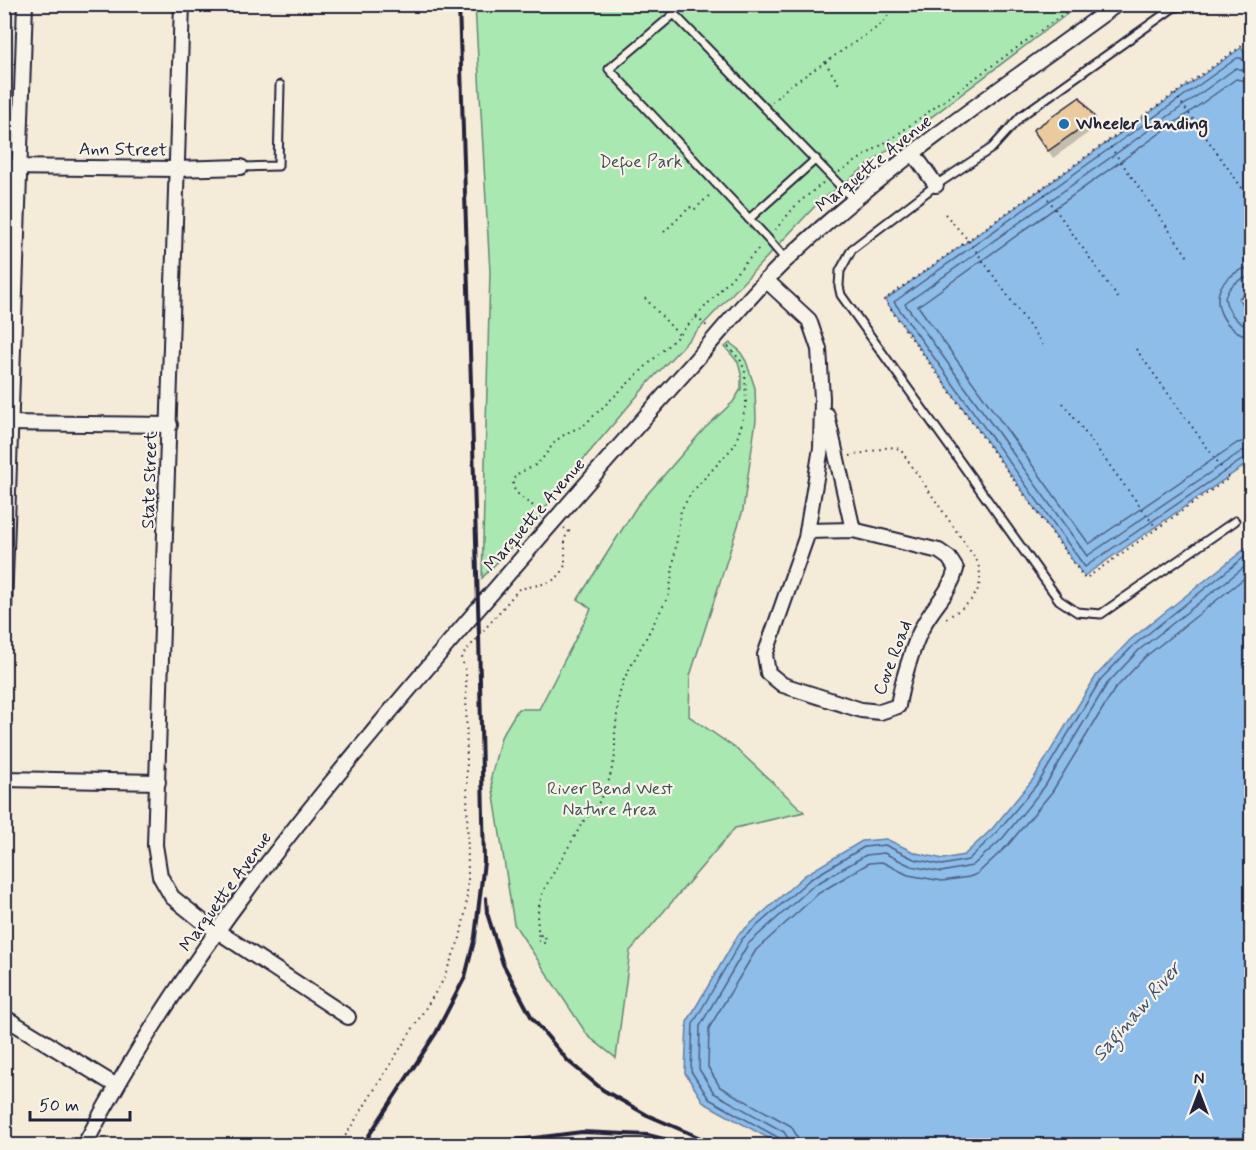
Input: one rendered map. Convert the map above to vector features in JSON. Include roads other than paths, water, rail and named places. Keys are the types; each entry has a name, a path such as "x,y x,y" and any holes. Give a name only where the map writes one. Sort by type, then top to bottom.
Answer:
{"street":[{"path":"4,608 8,423 25,4"},
{"name":"State Street","path":"182,4 159,782 155,845 160,876 172,897 217,930 348,1017"},
{"name":"Marquette Avenue","path":"84,1146 115,1085 217,930 323,791 554,520 766,280 854,200 913,153 1117,4"},
{"path":"913,153 936,185"},
{"name":"Ann Street","path":"4,166 176,169 242,167"},
{"name":"Cove Road","path":"766,280 809,320 819,349 822,398 821,448 807,531 765,655 768,673 783,685 861,710 880,712 898,706 900,689 923,626 952,585 956,570 949,558 939,551 853,530 807,531"},
{"name":"Cove Road","path":"822,398 853,530"},
{"path":"8,423 170,425"},
{"path":"4,779 159,782"},
{"path":"4,1017 115,1085"}],"lane":[{"path":"1188,4 1173,8 1021,116 992,148 936,185 852,249 840,271 839,286 841,295 1059,600 1077,612 1101,614 1235,521"},
{"path":"786,260 609,69 674,14 854,200"},
{"path":"242,167 278,166 280,85"},
{"path":"749,219 816,159"}],"water":[{"path":"1241,48 1252,62 1251,289 1239,298 1251,317 1251,461 1084,576 885,300"},
{"name":"Saginaw River","path":"1251,544 1251,1145 781,1145 704,1103 685,1073 687,1022 738,935 805,875 862,841 886,839 916,853 943,859 964,855 992,829 1034,778 1096,676 1130,640"}],"railway":[{"path":"362,1146 436,1033 465,977 475,937 484,862 459,4"},
{"path":"486,898 487,913 503,964 532,1018 568,1061 603,1090 647,1115 719,1146"},
{"path":"498,1146 510,1141 582,1132 648,1135 691,1146"}],"place":[{"name":"Wheeler Landing","path":"1064,124"}],"park label":[{"name":"Defoe Park","path":"641,162"},
{"name":"River Bend West Nature Area","path":"610,799"}]}
